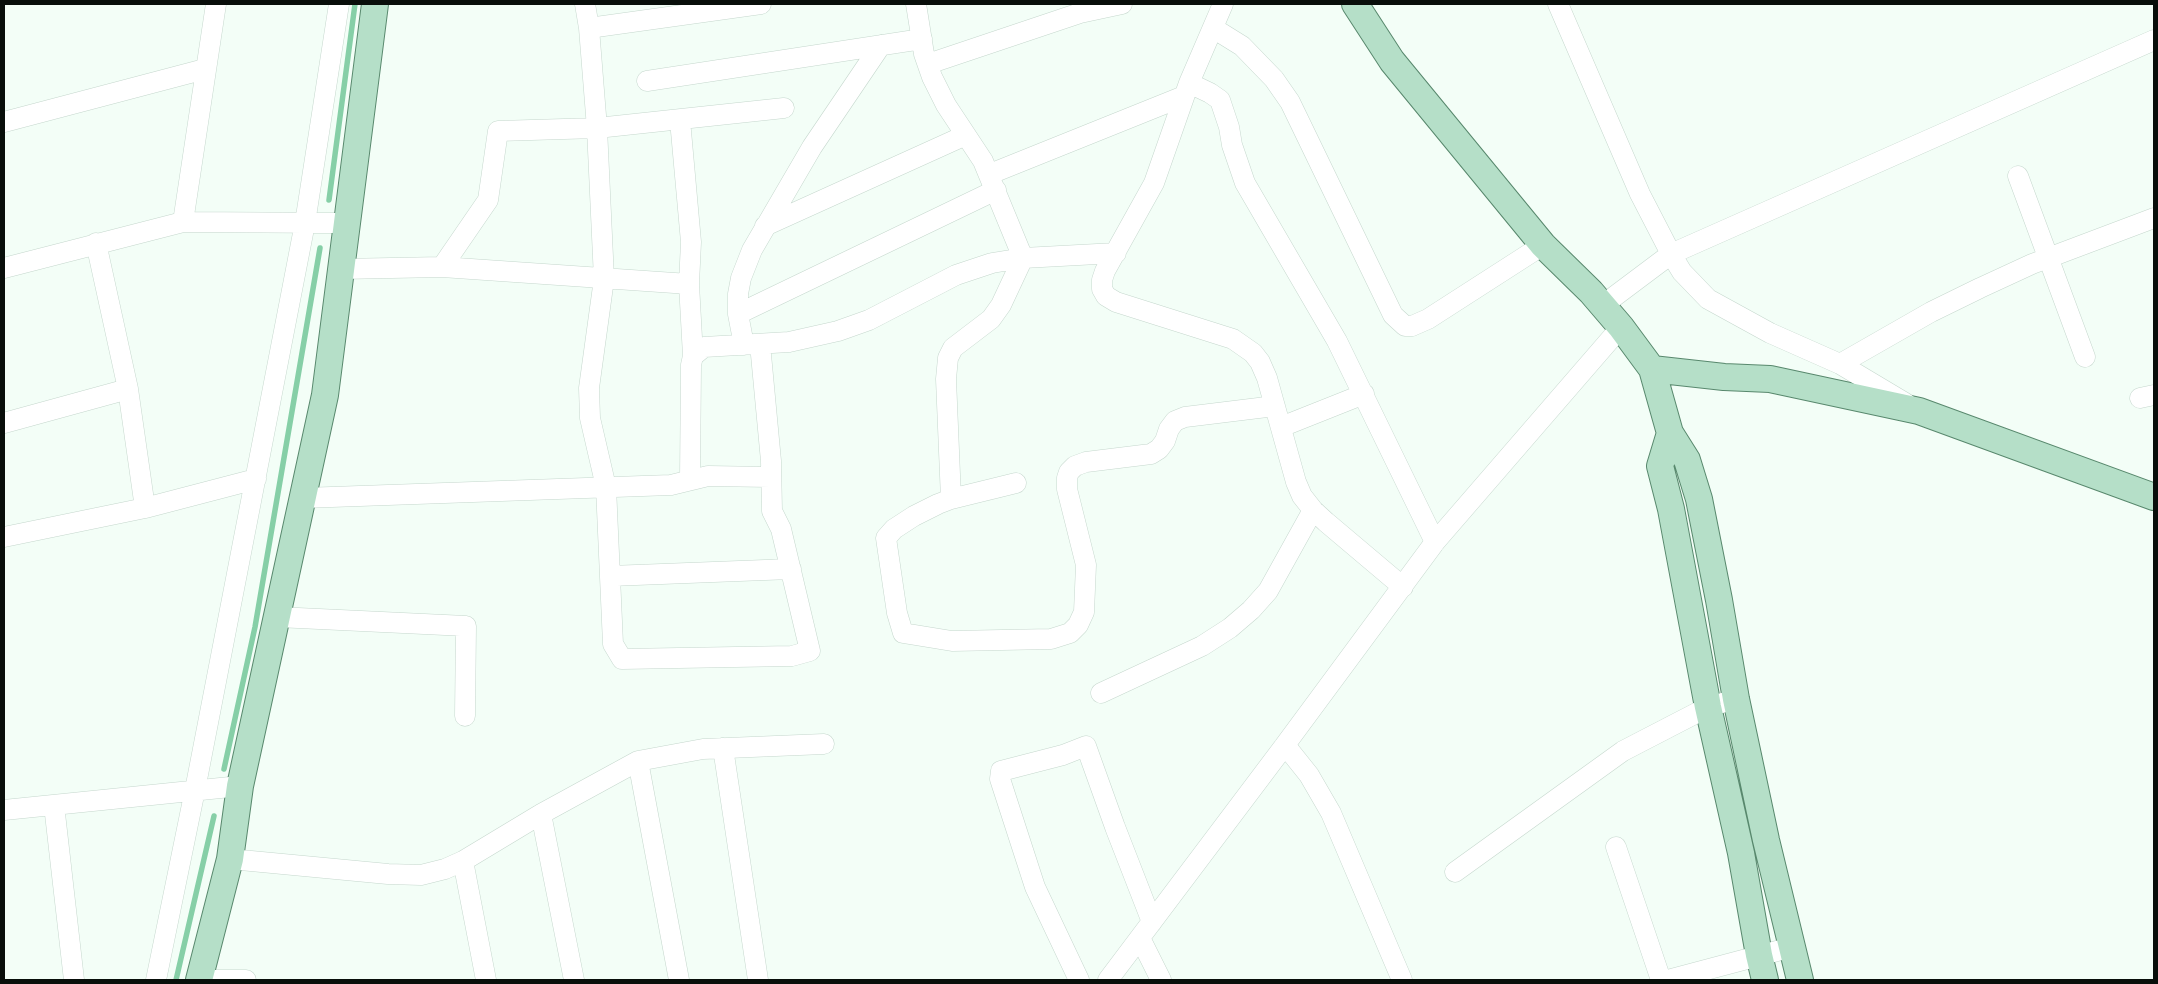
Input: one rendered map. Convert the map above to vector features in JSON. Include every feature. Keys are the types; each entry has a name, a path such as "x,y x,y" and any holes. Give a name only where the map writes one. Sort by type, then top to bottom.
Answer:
{"main road":[{"path":"199,980 230,860 240,786 325,395 375,4"},
{"path":"1355,4 1392,61 1544,245 1603,305 1652,369 1670,433 1687,460 1699,499 1736,699 1800,980"},
{"path":"1652,369 1724,377 1770,379 1919,411 2154,496"},
{"path":"1670,433 1660,466 1675,527 1708,706 1741,853 1758,955 1766,980"}],"street":[{"path":"183,222 216,4"},
{"path":"156,980 195,790 305,223 339,4"},
{"path":"586,4 597,128 604,279 589,388 590,418 606,487 614,644 622,659 792,656 810,651 781,529 772,510 771,462 752,344 738,314 738,294 741,278 752,250 765,226 812,147 880,45"},
{"path":"589,28 650,12 758,4"},
{"path":"916,4 928,64 946,105 993,182 1023,258 1001,305 991,319 953,348 948,358 946,379 951,499"},
{"path":"928,64 1079,8 1122,4"},
{"path":"1224,4 1186,89 1154,183 1105,270 1102,289 1106,296 1116,302 1233,339 1246,346 1260,362 1275,406 1296,482 1302,496 1313,510 1403,586"},
{"path":"1558,4 1640,194 1682,272 1708,299 1770,333 1840,364 1919,411"},
{"path":"1213,28 1242,46 1274,79 1290,102 1393,315 1405,326 1412,326 1428,319 1544,245"},
{"path":"647,81 922,39"},
{"path":"1603,305 1671,254 2153,45"},
{"path":"4,122 205,69"},
{"path":"738,314 993,182 1186,89 1210,92 1220,100 1229,127 1232,145 1245,182 1337,342 1435,542"},
{"path":"442,267 488,200 498,131 597,128 784,108"},
{"path":"680,120 691,242 689,284 694,356 691,365 690,480"},
{"path":"765,226 966,135"},
{"path":"2018,176 2085,356"},
{"path":"1840,364 1931,312 2049,258 2154,218"},
{"path":"4,268 183,222 346,223"},
{"path":"96,243 128,389 145,508"},
{"path":"694,356 704,347 789,342 838,331 869,320 956,276 992,263 1023,258 1116,253"},
{"path":"340,269 442,267 689,284"},
{"path":"1108,980 1286,746 1435,542 1621,327"},
{"path":"4,423 128,389"},
{"path":"1281,427 1364,394"},
{"path":"1016,483 951,499 914,516 894,529 886,538 903,633 952,641 1051,639 1070,633 1078,625 1084,612 1086,565 1067,489 1069,472 1075,466 1086,462 1151,454 1159,449 1165,441 1168,430 1175,421 1185,417 1275,406"},
{"path":"303,498 671,485 708,476 770,477"},
{"path":"4,537 145,508 256,479"},
{"path":"1100,692 1202,646 1230,628 1252,610 1268,591 1313,510"},
{"path":"610,576 791,568"},
{"path":"277,616 466,626 465,716"},
{"path":"1455,872 1623,751 1708,706 1736,699"},
{"path":"230,860 388,874 421,875 445,869 463,861 541,814 638,761 703,749 824,744"},
{"path":"1079,980 1035,887 1000,779 1001,771 1063,755 1086,746 1115,827 1160,980"},
{"path":"1286,746 1309,775 1331,813 1402,980"},
{"path":"723,748 758,980"},
{"path":"638,761 679,980"},
{"path":"4,810 240,786"},
{"path":"54,805 74,980"},
{"path":"541,814 574,980"},
{"path":"1616,847 1661,980"},
{"path":"463,861 486,980"},
{"path":"1668,980 1792,947"},
{"path":"199,980 246,980"}],"waterway":[{"path":"329,200 355,4"},
{"path":"224,769 255,627 320,248"},
{"path":"176,980 214,816"}]}
